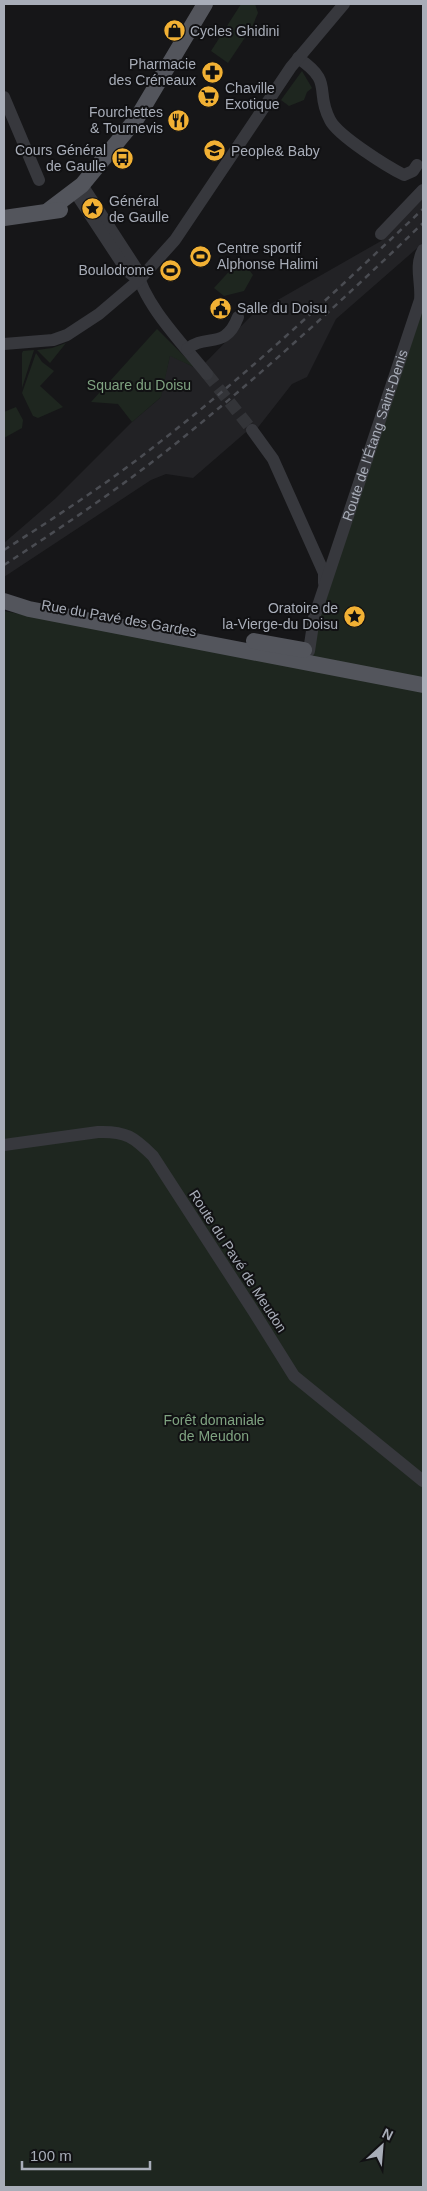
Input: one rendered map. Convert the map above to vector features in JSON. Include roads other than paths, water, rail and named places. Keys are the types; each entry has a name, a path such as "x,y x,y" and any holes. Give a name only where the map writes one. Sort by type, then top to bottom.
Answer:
{"main road":[{"path":"150,99 173,55 205,4"},
{"path":"4,218 49,210 64,210 81,193 174,69 217,4"},
{"name":"Rue du Pavé des Gardes","path":"4,596 300,655"},
{"name":"Rue du Pavé des Gardes","path":"4,601 29,609 300,655"},
{"path":"300,655 423,676"},
{"path":"300,655 423,685"}],"street":[{"path":"4,344 53,340 67,335 99,314 138,280 175,240 298,58 344,4"},
{"path":"298,58 312,67 322,80 324,104 330,122 337,131 404,175 413,171 417,165"},
{"path":"4,97 38,180"},
{"path":"381,234 423,190"},
{"path":"81,193 126,271 138,280 163,319 206,374"},
{"name":"Route de l'Étang Saint-Denis","path":"300,655 420,300 421,284 418,274 418,260 423,250"},
{"path":"187,349 195,342 210,342 224,338 234,326 238,317"},
{"path":"252,430 273,458 324,573 324,586"},
{"name":"Route du Pavé de Meudon","path":"4,1145 113,1131 135,1138 153,1156 294,1376 423,1481"}],"tunnel":[{"path":"207,374 252,430"}],"railway":[{"path":"4,550 106,482 199,411 297,326 423,209"},
{"path":"4,565 133,477 174,445 301,337 423,223"}],"place":[{"name":"Cycles Ghidini","path":"174,31"},
{"name":"Pharmacie des Créneaux","path":"212,72"},
{"name":"Chaville Exotique","path":"209,96"},
{"name":"Fourchettes & Tournevis","path":"179,120"},
{"name":"People& Baby","path":"215,151"},
{"name":"Cours Général de Gaulle","path":"122,158"},
{"name":"Général de Gaulle","path":"93,209"},
{"name":"Centre sportif Alphonse Halimi","path":"201,256"},
{"name":"Boulodrome","path":"170,270"},
{"name":"Salle du Doisu","path":"221,308"},
{"name":"Oratoire de la-Vierge-du Doisu","path":"354,616"}],"park label":[{"name":"Square du Doisu","path":"139,385"},
{"name":"Forêt domaniale de Meudon","path":"214,1428"}]}
